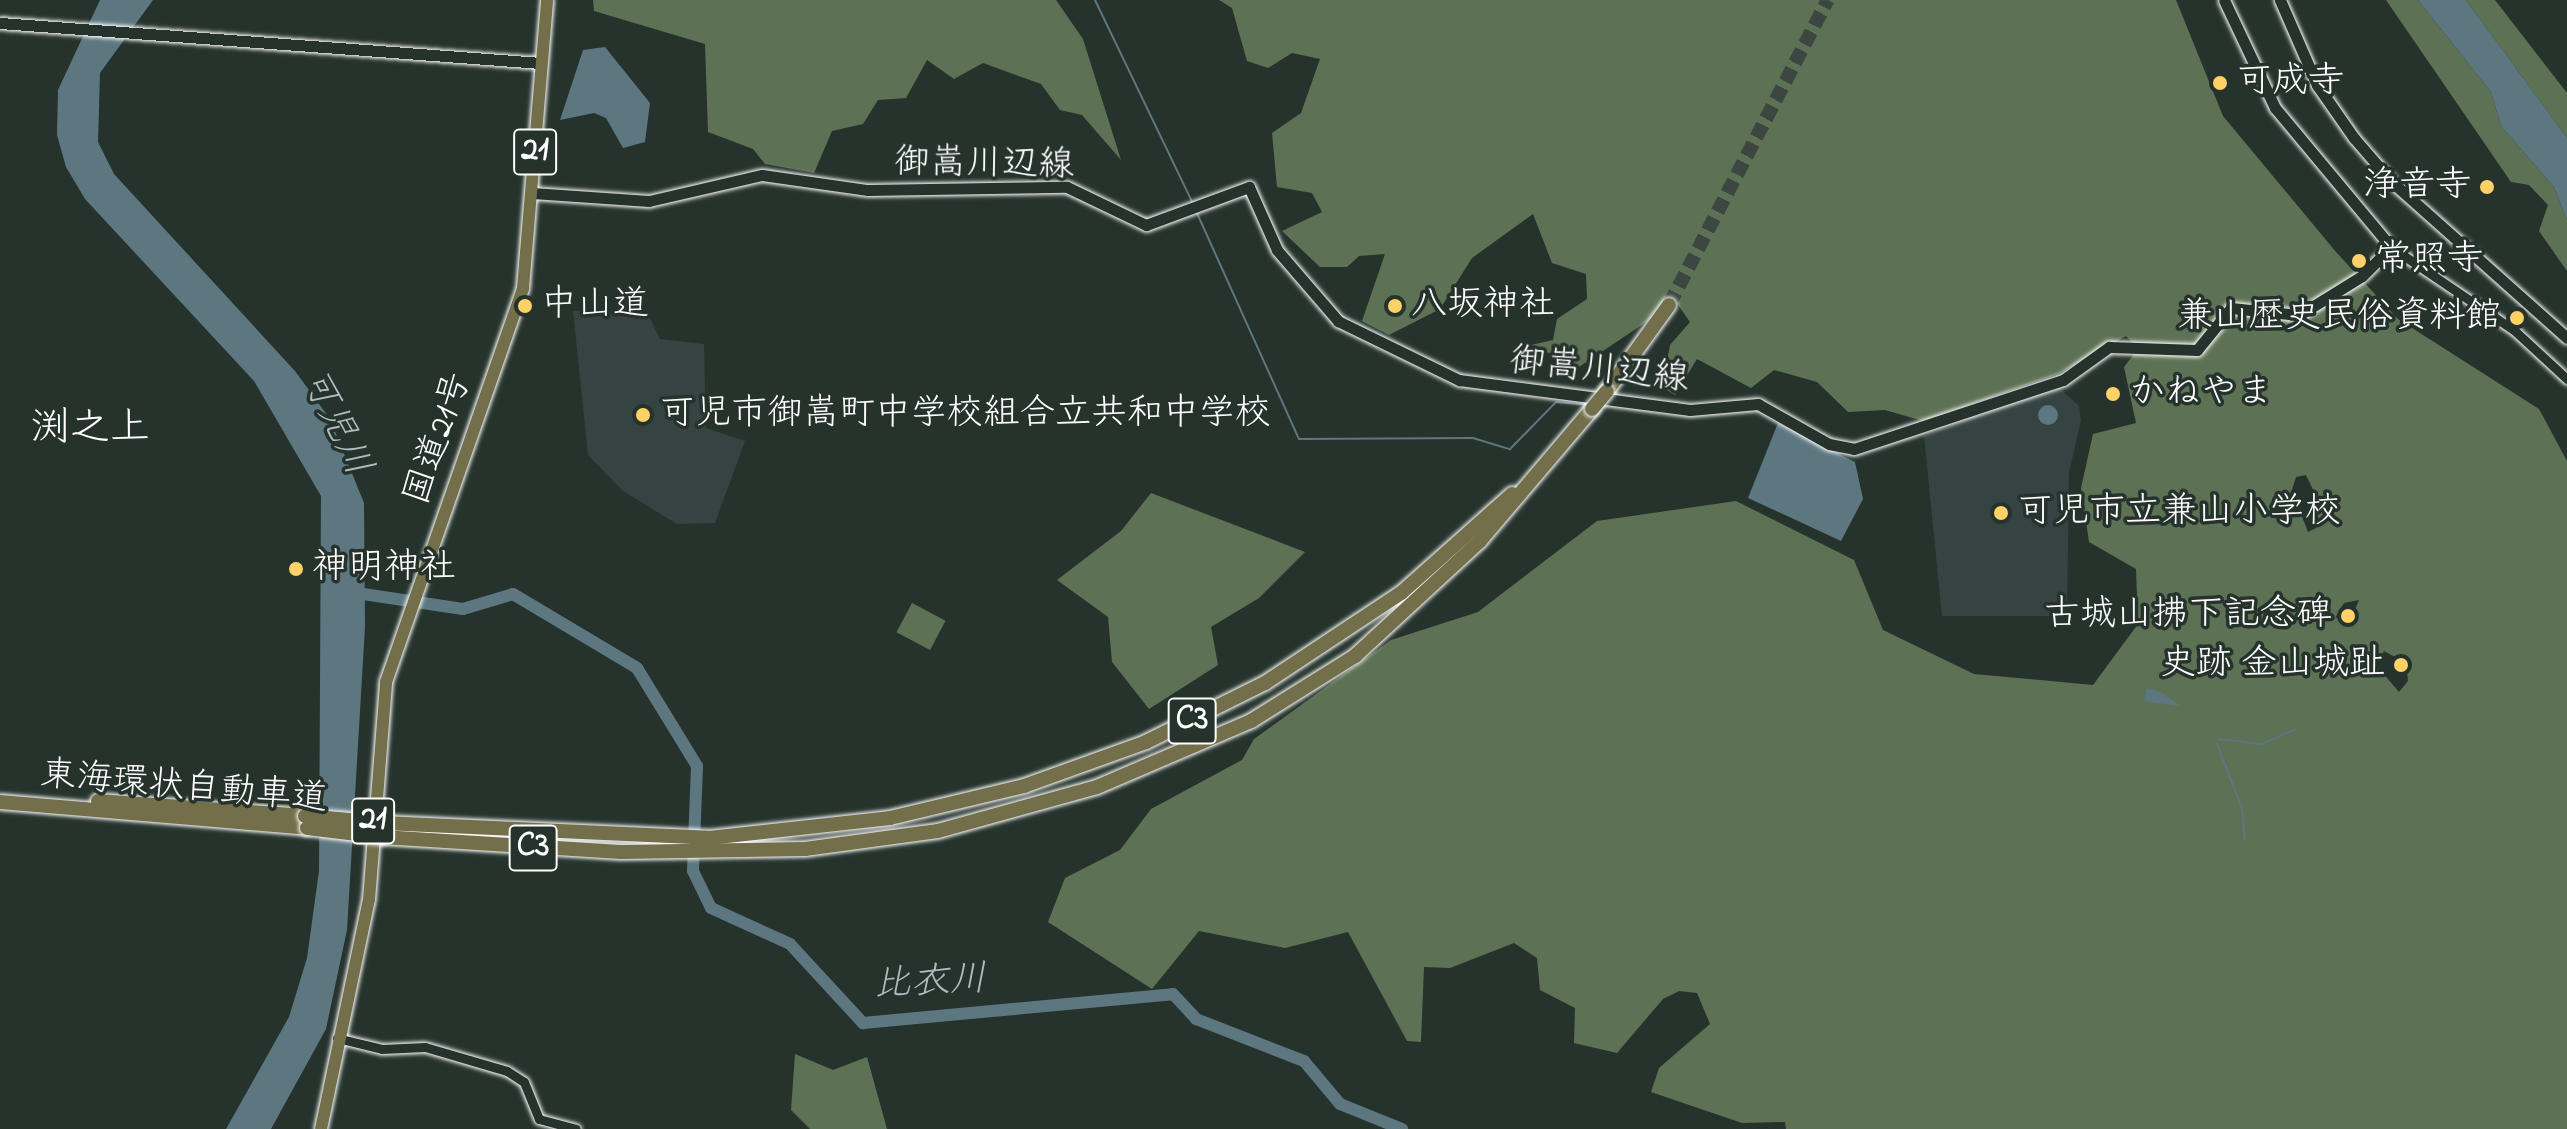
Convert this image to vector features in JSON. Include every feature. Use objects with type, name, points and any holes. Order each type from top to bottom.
[{"type":"highway","name":"国道21号","points":[[321,1129],[337,1038],[369,900],[377,727],[414,600],[523,288],[547,0]]},
{"type":"highway","name":"東海環状自動車道","points":[[0,793],[383,830],[685,846],[707,854],[922,834],[1064,798],[1152,766],[1321,680],[1441,582],[1572,434],[1669,305]]},
{"type":"highway","name":"東海環状自動車道","points":[[685,846],[709,838],[920,812],[1092,764],[1265,683],[1428,571],[1572,434]]},
{"type":"highway","name":"東海環状自動車道","points":[[0,802],[128,814],[306,822]]},
{"type":"highway","points":[[0,812],[128,814]]},
{"type":"main road","points":[[2224,0],[2275,108],[2391,247]]},
{"type":"main road","points":[[2280,0],[2317,85],[2354,138],[2398,188],[2567,338]]},
{"type":"main road","points":[[0,23],[541,63]]},
{"type":"main road","name":"御嵩川辺線","points":[[532,193],[649,201],[762,175],[868,190],[1067,187],[1146,225],[1249,187],[1277,250],[1338,321],[1459,380],[1690,410],[1758,404],[1829,444],[1854,449],[2063,380],[2109,347],[2197,350],[2231,308],[2299,315],[2362,276],[2391,247]]},
{"type":"street","points":[[2391,247],[2515,331],[2567,379]]},
{"type":"street","points":[[337,1038],[382,1049],[425,1047],[507,1071],[524,1082],[539,1119],[576,1129]]},
{"type":"shaded area","name":"可児市御嵩町中学校組合立共和中学校","points":[[620,310],[650,318],[660,339],[704,344],[706,428],[745,441],[715,523],[677,524],[623,491],[588,455],[573,311]]},
{"type":"shaded area","name":"可児市立兼山小学校","points":[[2056,385],[2079,406],[2081,420],[2069,473],[2067,616],[1942,616],[1924,436]]},
{"type":"green space","points":[[593,0],[1056,0],[1083,39],[1121,160],[1082,115],[1060,110],[1041,84],[983,63],[954,79],[927,60],[906,98],[878,100],[863,124],[832,131],[814,173],[765,164],[753,149],[708,132],[705,44],[594,11]]},
{"type":"green space","points":[[1219,0],[2176,0],[2223,116],[2336,252],[2398,319],[2539,409],[2567,461],[2567,1129],[1786,1129],[1785,1122],[1742,1123],[1651,1092],[1659,1068],[1710,1024],[1697,993],[1679,991],[1663,999],[1617,1053],[1574,1043],[1575,1008],[1540,990],[1537,958],[1514,943],[1450,968],[1424,967],[1421,1042],[1407,1041],[1348,932],[1285,948],[1199,931],[1152,989],[1048,922],[1065,878],[1120,850],[1151,809],[1242,760],[1254,739],[1391,640],[1478,612],[1597,521],[1736,501],[1854,560],[1883,630],[1974,674],[2093,685],[2138,624],[2136,569],[2089,542],[2081,488],[2093,434],[2136,423],[2124,367],[2138,349],[2126,336],[2058,374],[1923,421],[1885,410],[1848,412],[1817,382],[1774,370],[1751,388],[1697,359],[1675,395],[1662,387],[1670,345],[1690,322],[1676,302],[1579,367],[1531,345],[1553,340],[1557,319],[1587,299],[1586,274],[1552,263],[1533,214],[1472,258],[1440,309],[1389,335],[1362,321],[1385,254],[1359,256],[1347,267],[1320,267],[1282,231],[1322,212],[1312,193],[1277,187],[1272,133],[1301,113],[1320,59],[1292,53],[1268,68],[1247,61],[1232,8]],"holes":[[[2306,475],[2317,498],[2316,528],[2308,532],[2292,490],[2296,477]],[[2359,600],[2353,614],[2335,618],[2344,603]],[[2384,651],[2406,663],[2408,681],[2399,692],[2376,665]]]},
{"type":"green space","points":[[2386,0],[2418,0],[2491,92],[2501,126],[2554,187],[2567,220],[2567,271],[2539,231],[2548,205],[2529,185],[2511,182]]},
{"type":"green space","points":[[2466,0],[2495,0],[2567,93],[2567,138]]},
{"type":"green space","points":[[1151,493],[1305,552],[1259,598],[1211,627],[1218,665],[1149,709],[1112,662],[1108,617],[1057,580],[1121,531]]},
{"type":"green space","points":[[912,603],[946,621],[930,650],[897,632]]},
{"type":"green space","points":[[795,1054],[833,1070],[867,1057],[887,1129],[810,1129],[791,1110]]},
{"type":"water","points":[[100,0],[153,0],[100,73],[98,142],[114,174],[295,371],[330,419],[364,503],[365,627],[347,930],[326,1029],[271,1129],[226,1129],[289,1017],[307,958],[319,871],[321,496],[254,381],[85,199],[66,167],[57,135],[58,90]]},
{"type":"water","points":[[2418,0],[2466,0],[2567,138],[2567,220],[2554,187],[2501,126],[2491,92]]},
{"type":"water","points":[[605,47],[650,103],[645,142],[623,148],[606,118],[594,113],[560,120],[583,50]]},
{"type":"water","points":[[2048,405],[2055,408],[2058,415],[2055,422],[2048,425],[2041,422],[2038,415],[2041,408]]},
{"type":"water","points":[[1778,423],[1855,462],[1863,499],[1841,541],[1748,498]]},
{"type":"water","points":[[2147,688],[2161,692],[2180,706],[2144,701]]},
{"type":"waterway","points":[[1095,0],[1192,202]]},
{"type":"waterway","points":[[1196,211],[1299,439],[1473,438],[1510,449],[1556,402],[1589,405]]},
{"type":"waterway","name":"比衣川","points":[[350,592],[463,609],[513,594],[637,668],[697,766],[693,871],[711,908],[790,944],[863,1023],[1173,994],[1196,1019],[1304,1061],[1340,1104],[1402,1129]]},
{"type":"waterway","points":[[2218,739],[2262,744],[2295,729]]},
{"type":"waterway","points":[[2217,744],[2242,808],[2245,840]]},
{"type":"tunnel","points":[[1669,305],[1828,0]]},
{"type":"place","name":"可成寺","points":[[2220,83]]},
{"type":"place","name":"浄音寺","points":[[2487,187]]},
{"type":"place","name":"常照寺","points":[[2359,261]]},
{"type":"place","name":"中山道","points":[[525,306]]},
{"type":"place","name":"八坂神社","points":[[1395,306]]},
{"type":"place","name":"兼山歴史民俗資料館","points":[[2517,318]]},
{"type":"place","name":"かねやま","points":[[2113,394]]},
{"type":"place","name":"可児市御嵩町中学校組合立共和中学校","points":[[643,415]]},
{"type":"place","name":"可児市立兼山小学校","points":[[2001,513]]},
{"type":"place","name":"神明神社","points":[[296,569]]},
{"type":"place","name":"古城山拂下記念碑","points":[[2348,616]]},
{"type":"place","name":"史跡 金山城趾","points":[[2401,665]]},
{"type":"district","name":"渕之上","points":[[90,430]]},
{"type":"water label","name":"可児川","points":[[334,423]]}]
